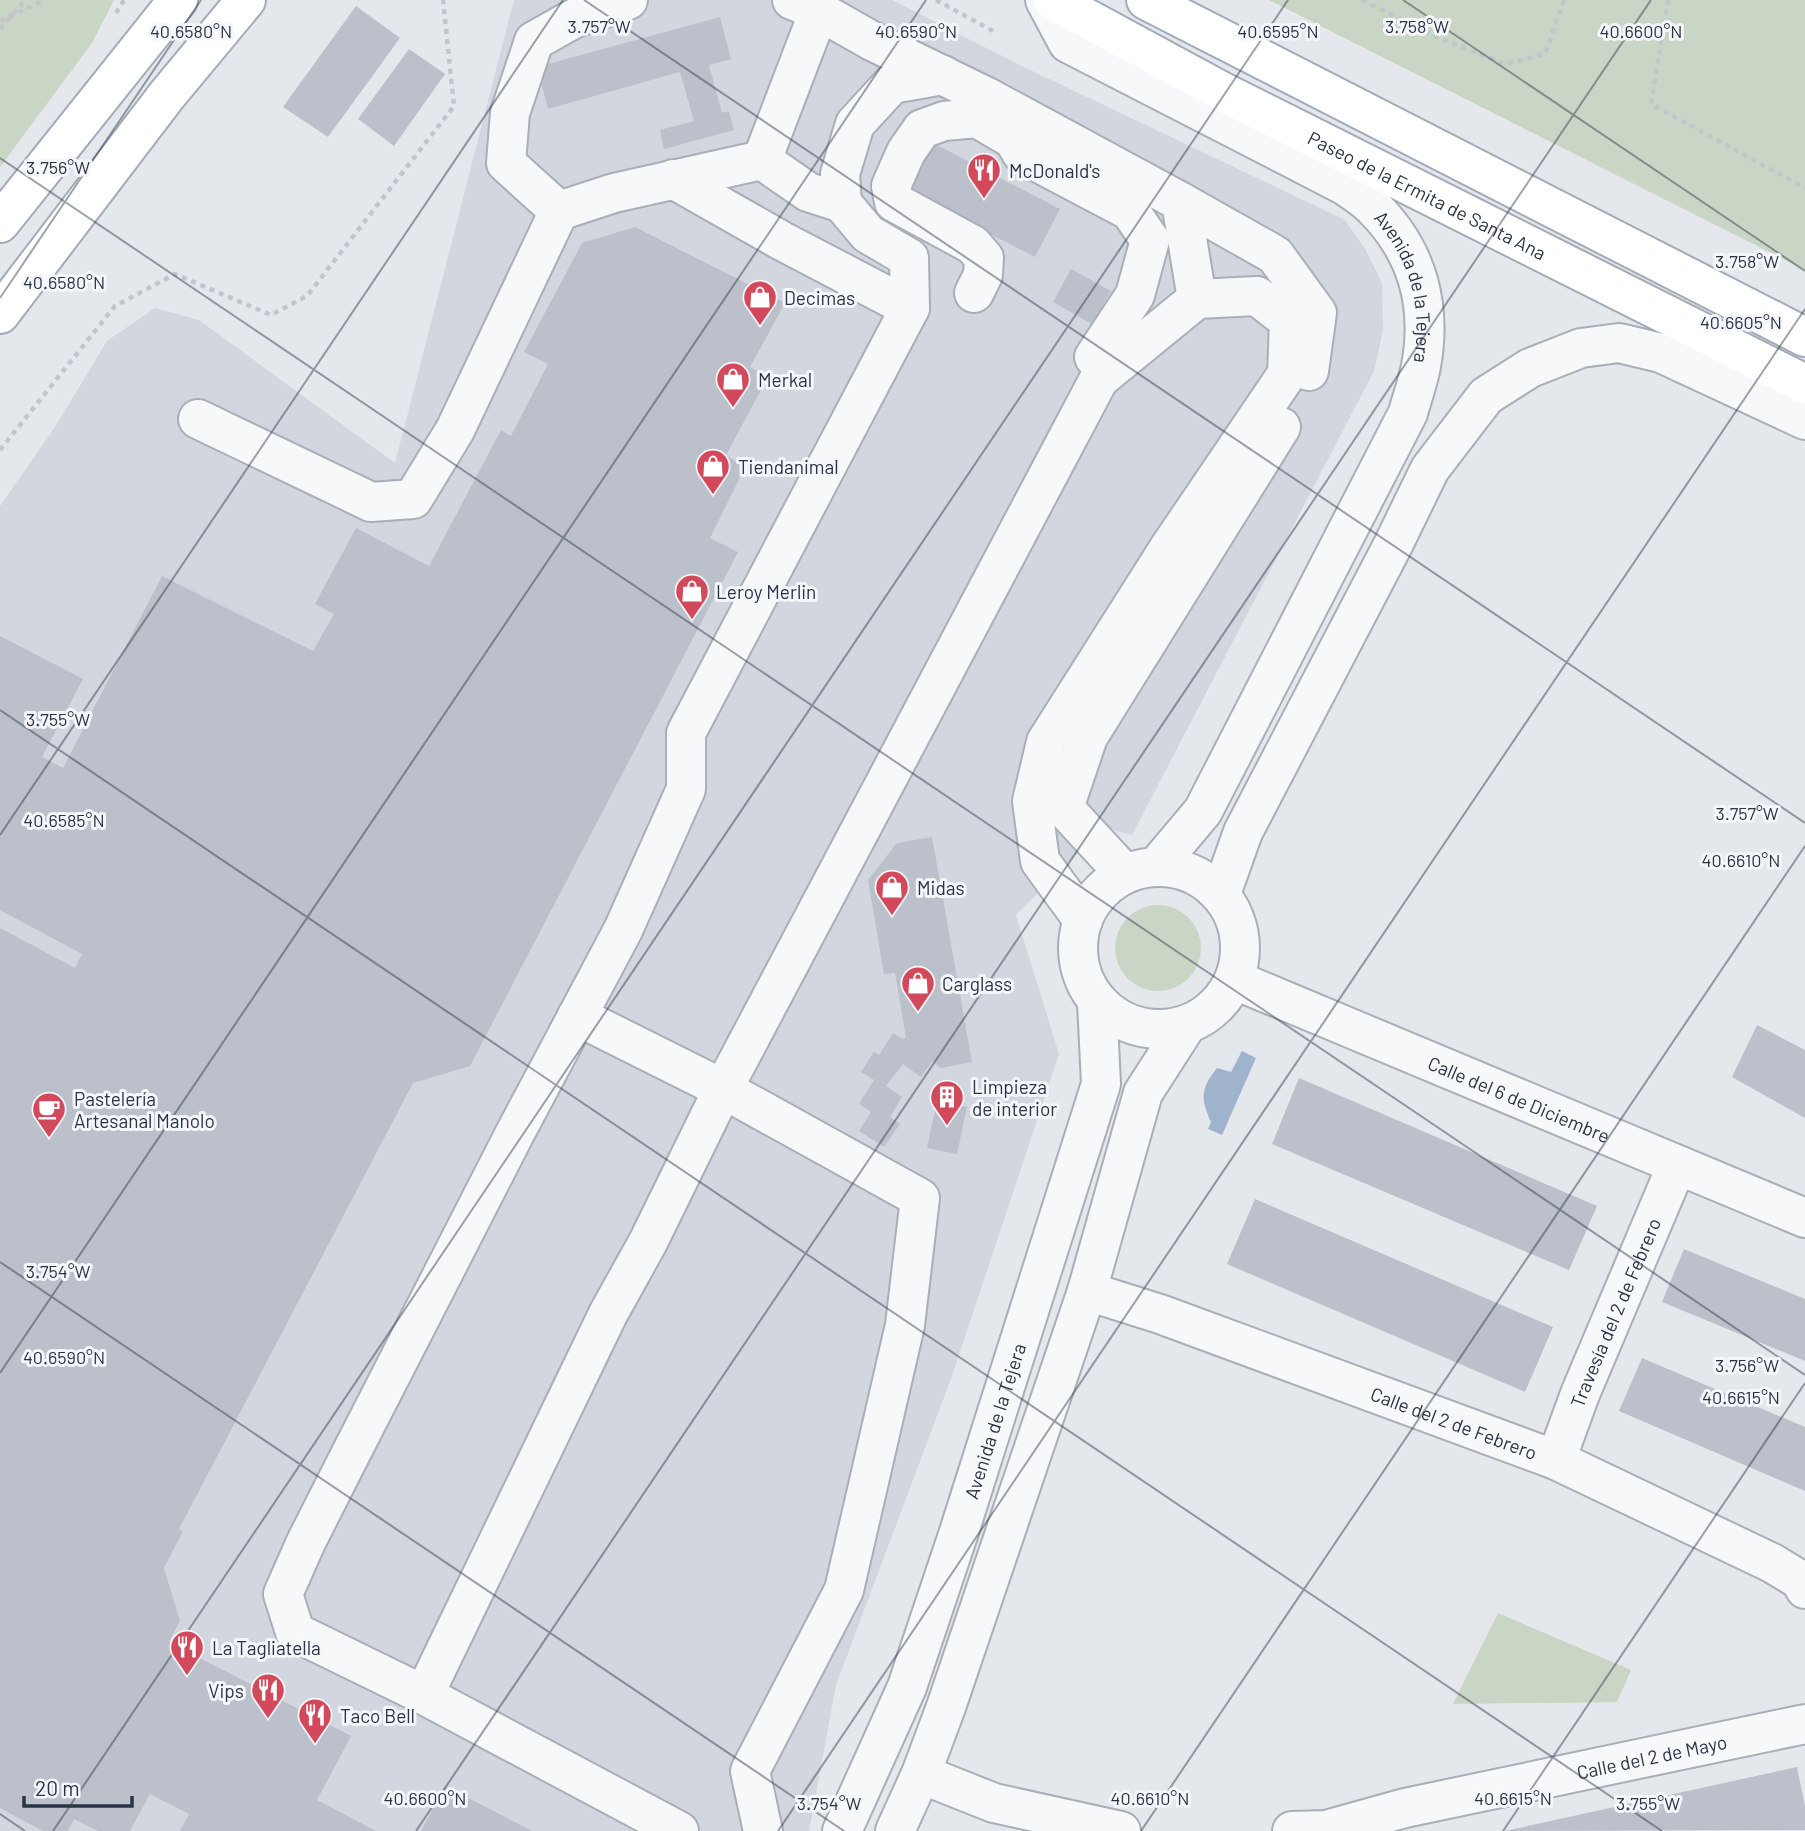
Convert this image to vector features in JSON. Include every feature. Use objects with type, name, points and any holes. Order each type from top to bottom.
[{"type":"main road","points":[[0,223],[178,0]]},
{"type":"main road","points":[[0,314],[167,95],[246,0]]},
{"type":"main road","name":"Paseo de la Ermita de Santa Ana","points":[[1054,0],[1221,91],[1805,384]]},
{"type":"main road","points":[[1146,0],[1805,337]]},
{"type":"street","points":[[559,211],[506,163],[510,113],[534,41],[575,18],[628,0]]},
{"type":"street","name":"Avenida de la Tejera","points":[[1045,0],[1068,43],[1344,185],[1373,206],[1401,241],[1418,276],[1425,312],[1421,366],[1403,424],[1203,811],[1141,870]]},
{"type":"street","points":[[762,160],[806,6],[943,75],[1275,255],[1317,313],[1307,386],[1088,737],[1064,808],[1141,870]]},
{"type":"street","points":[[842,203],[840,174],[855,124],[892,84],[943,75]]},
{"type":"street","points":[[974,293],[983,275],[984,258],[973,245],[894,202],[891,186],[906,152],[922,129],[944,121],[966,138],[1004,157],[1022,154],[1130,211],[1150,240],[1135,295],[1094,357]]},
{"type":"street","points":[[198,419],[371,502],[413,499],[455,430],[559,211],[614,193],[673,179],[762,160],[808,192],[842,203],[868,233],[909,258],[910,308],[686,733],[686,789],[622,930],[340,1475],[306,1542],[284,1594],[295,1632],[424,1695],[679,1831]]},
{"type":"street","points":[[673,179],[782,241],[910,308]]},
{"type":"street","points":[[1181,202],[1197,299]]},
{"type":"street","points":[[424,1695],[608,1314],[648,1242],[723,1089],[1099,379],[1197,299],[1257,296],[1289,321],[1287,373],[1169,548],[1046,742],[1032,802],[1040,861],[1083,920]]},
{"type":"street","points":[[1221,894],[1243,832],[1393,545],[1430,468],[1486,396],[1530,368],[1581,348],[1619,343],[1661,353],[1805,420]]},
{"type":"street","points":[[1180,869],[1202,879],[1221,894],[1233,914],[1240,935],[1240,958],[1235,980],[1223,999],[1206,1016],[1186,1026],[1162,1030],[1137,1028],[1115,1018],[1097,1002],[1085,984],[1078,962],[1078,941],[1083,920],[1092,901],[1107,885],[1141,870],[1180,869]]},
{"type":"street","name":"Calle del 6 de Diciembre","points":[[1235,980],[1805,1218]]},
{"type":"street","name":"Avenida de la Tejera","points":[[842,1831],[906,1687],[959,1532],[1101,1084],[1097,1002]]},
{"type":"street","points":[[577,1016],[723,1089],[920,1198],[905,1325],[844,1590],[750,1771],[763,1831]]},
{"type":"street","points":[[895,1831],[921,1774],[1087,1291],[1143,1093],[1186,1026]]},
{"type":"street","name":"Travesía del 2 de Febrero","points":[[1556,1460],[1580,1394],[1677,1165]]},
{"type":"street","name":"Calle del 2 de Febrero","points":[[1087,1291],[1160,1314],[1556,1460],[1772,1563],[1800,1580],[1805,1589]]},
{"type":"street","name":"Calle del 2 de Mayo","points":[[1292,1831],[1326,1831],[1405,1808],[1805,1724]]},
{"type":"street","points":[[921,1774],[994,1803],[1121,1831]]},
{"type":"path","points":[[0,29],[25,0]]},
{"type":"path","points":[[0,21],[45,0]]},
{"type":"path","points":[[0,450],[115,306],[176,274],[271,315],[307,296],[454,106],[443,0]]},
{"type":"path","points":[[936,0],[995,32]]},
{"type":"path","points":[[1362,0],[1437,37],[1505,64],[1545,54],[1564,0]]},
{"type":"path","points":[[1668,0],[1651,104],[1805,188]]},
{"type":"shaded area","points":[[514,0],[892,0],[1022,66],[1345,220],[1365,249],[1382,283],[1383,330],[1374,371],[1132,835],[1103,827],[1016,915],[1059,1054],[952,1376],[836,1685],[809,1831],[0,1831],[0,506],[55,427],[107,341],[155,308],[199,320],[395,463]]},
{"type":"green space","points":[[0,0],[114,0],[92,43],[0,167]]},
{"type":"green space","points":[[1269,0],[1805,0],[1805,270]]},
{"type":"green space","points":[[1150,905],[1166,905],[1189,917],[1198,931],[1201,948],[1198,965],[1189,979],[1166,991],[1150,991],[1134,984],[1122,972],[1115,956],[1115,940],[1122,924],[1134,912]]},
{"type":"green space","points":[[1498,1613],[1631,1670],[1617,1702],[1453,1704]]},
{"type":"water","points":[[1242,1051],[1256,1058],[1222,1135],[1208,1129],[1211,1122],[1205,1106],[1205,1088],[1217,1068],[1231,1072]]},
{"type":"building","points":[[356,6],[400,38],[328,137],[283,107]]},
{"type":"building","points":[[720,17],[731,59],[709,65],[722,113],[729,111],[734,130],[664,149],[660,130],[694,121],[680,72],[548,109],[537,67]]},
{"type":"building","points":[[409,49],[445,74],[394,146],[358,119]]},
{"type":"building","name":"McDonald's","points":[[933,143],[1060,209],[1035,257],[908,191]]},
{"type":"building","points":[[635,227],[785,303],[750,367],[768,377],[726,455],[745,467],[710,538],[738,552],[470,1066],[413,1083],[179,1529],[183,1531],[164,1568],[180,1621],[169,1642],[351,1736],[317,1800],[376,1831],[180,1831],[189,1814],[150,1794],[130,1831],[98,1831],[74,1819],[68,1831],[43,1831],[0,1808],[0,928],[75,968],[82,954],[0,910],[0,636],[83,679],[42,757],[63,768],[162,576],[313,651],[334,614],[315,604],[356,528],[429,566],[501,430],[511,436],[548,364],[524,352],[582,243]]},
{"type":"building","points":[[1071,269],[1111,291],[1092,324],[1053,302]]},
{"type":"building","points":[[932,837],[972,1062],[940,1068],[933,1061],[921,1077],[903,1064],[886,1086],[902,1097],[890,1117],[900,1124],[884,1147],[859,1131],[871,1112],[859,1104],[874,1080],[861,1072],[874,1052],[879,1055],[893,1033],[906,1038],[895,973],[884,974],[868,880],[897,843]]},
{"type":"building","points":[[1757,1025],[1805,1050],[1805,1118],[1732,1077]]},
{"type":"building","points":[[1299,1078],[1597,1206],[1569,1270],[1272,1144]]},
{"type":"building","name":"Limpieza de interior","points":[[937,1101],[967,1107],[957,1154],[927,1148]]},
{"type":"building","points":[[1255,1199],[1553,1327],[1525,1392],[1227,1264]]},
{"type":"building","points":[[1684,1249],[1805,1299],[1805,1361],[1662,1302]]},
{"type":"building","points":[[1642,1358],[1805,1427],[1805,1491],[1619,1411]]},
{"type":"building","points":[[1797,1767],[1805,1806],[1805,1830],[1505,1831]]},
{"type":"building","points":[[445,1786],[532,1831],[421,1831]]},
{"type":"place","name":"McDonald's","points":[[984,200]]},
{"type":"place","name":"Decimas","points":[[760,327]]},
{"type":"place","name":"Merkal","points":[[733,409]]},
{"type":"place","name":"Tiendanimal","points":[[713,496]]},
{"type":"place","name":"Leroy Merlin","points":[[692,621]]},
{"type":"place","name":"Midas","points":[[892,917]]},
{"type":"place","name":"Carglass","points":[[918,1013]]},
{"type":"place","name":"Limpieza de interior","points":[[947,1127]]},
{"type":"place","name":"Pastelería Artesanal Manolo","points":[[49,1139]]},
{"type":"place","name":"La Tagliatella","points":[[187,1677]]},
{"type":"place","name":"Vips","points":[[268,1720]]},
{"type":"place","name":"Taco Bell","points":[[315,1745]]}]
